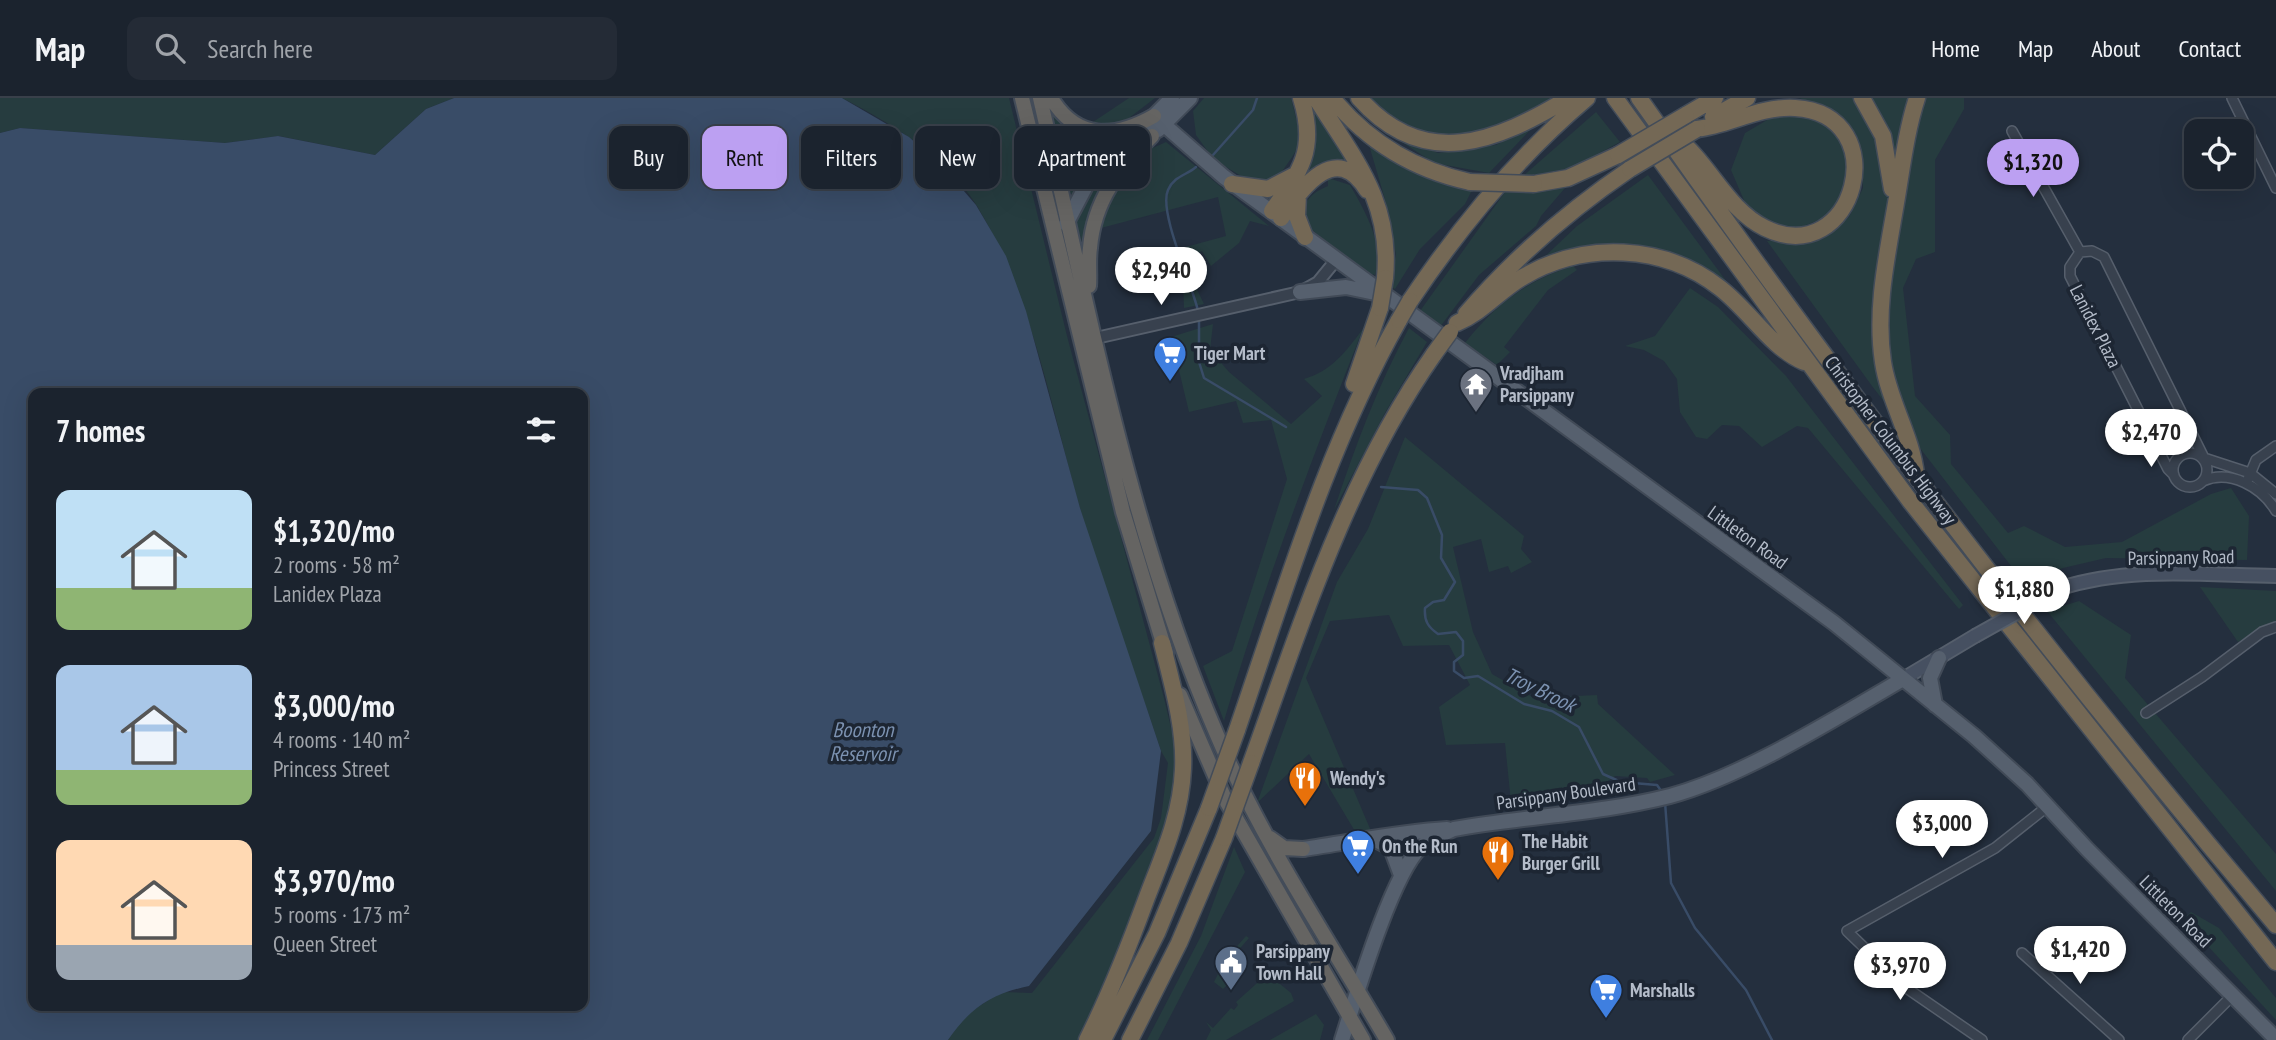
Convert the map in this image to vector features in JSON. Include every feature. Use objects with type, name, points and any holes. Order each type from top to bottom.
[{"type":"highway","points":[[1022,98],[1123,512],[1162,643],[1189,720],[1225,799],[1363,1040]]},
{"type":"highway","points":[[1031,98],[1036,116],[1043,126]]},
{"type":"highway","points":[[1040,98],[1046,126]]},
{"type":"highway","points":[[1051,98],[1067,117],[1098,132],[1125,130],[1159,120]]},
{"type":"highway","points":[[1276,215],[1306,156],[1309,138],[1301,98]]},
{"type":"highway","points":[[1316,98],[1367,177],[1385,235],[1383,303],[1366,355],[1344,406],[1345,426]]},
{"type":"highway","points":[[1332,98],[1359,127],[1392,152],[1429,170],[1470,182],[1534,184],[1568,178],[1618,155],[1715,98]]},
{"type":"highway","points":[[1359,98],[1400,133],[1422,142],[1445,144],[1484,139],[1508,131],[1569,98]]},
{"type":"highway","points":[[1103,1040],[1157,933],[1209,808],[1345,426],[1399,320],[1489,193],[1544,135],[1587,98]]},
{"type":"highway","points":[[1489,193],[1515,175],[1604,98]]},
{"type":"highway","name":"Christopher Columbus Highway","points":[[1639,98],[1916,476],[2081,688],[2276,925]]},
{"type":"highway","points":[[1140,1040],[1177,963],[1321,568],[1393,415],[1454,327],[1524,252],[1578,206],[1630,169],[1747,98]]},
{"type":"highway","points":[[1862,98],[1878,124],[1887,149],[1892,190],[1891,234]]},
{"type":"highway","points":[[1916,476],[1914,452],[1890,394],[1881,347],[1880,313],[1906,139],[1917,98]]},
{"type":"highway","name":"Christopher Columbus Highway","points":[[1618,101],[1806,363],[1987,601],[2276,962]]},
{"type":"highway","points":[[1658,124],[1684,144],[1750,218],[1776,232],[1805,233],[1826,225],[1843,209],[1853,190],[1856,168],[1851,146],[1837,126],[1818,113],[1797,108],[1763,110],[1714,127],[1696,129]]},
{"type":"highway","points":[[1088,304],[1090,246],[1098,206],[1116,174],[1152,136]]},
{"type":"highway","points":[[1276,215],[1312,177],[1322,172],[1348,172],[1363,183],[1368,191],[1385,235]]},
{"type":"highway","points":[[1232,184],[1268,189],[1295,175]]},
{"type":"highway","points":[[1061,189],[1137,505],[1167,607],[1218,737],[1263,832],[1292,886],[1387,1040]]},
{"type":"highway","points":[[1298,194],[1297,216],[1305,237]]},
{"type":"highway","points":[[1454,327],[1478,314],[1513,284],[1545,266],[1584,254],[1627,252],[1673,262],[1706,278],[1748,313],[1784,354],[1806,363]]},
{"type":"highway","points":[[1087,1040],[1166,852],[1177,813],[1183,748],[1176,701],[1162,643]]},
{"type":"highway","points":[[1263,832],[1278,846],[1303,849]]},
{"type":"highway","points":[[1130,1040],[1184,933],[1224,838]]},
{"type":"highway","points":[[1292,886],[1291,860],[1303,849]]},
{"type":"main road","points":[[1152,136],[1172,98]]},
{"type":"main road","points":[[1150,127],[1190,98]]},
{"type":"main road","points":[[1188,145],[1183,121],[1190,98]]},
{"type":"main road","name":"Littleton Road","points":[[1159,120],[1232,184],[1336,260],[1383,303],[1831,621],[1935,705],[2011,768],[2276,1040]]},
{"type":"main road","points":[[1060,246],[1068,219],[1084,189]]},
{"type":"main road","points":[[1300,292],[1346,287],[1383,303]]},
{"type":"main road","name":"Parsippany Road","points":[[1903,679],[2061,588],[2125,576],[2187,573],[2276,576]]},
{"type":"main road","points":[[1935,705],[1930,678],[1938,657]]},
{"type":"main road","name":"Parsippany Boulevard","points":[[1342,1040],[1401,876],[1421,847],[1454,829],[1671,795],[1715,779],[1785,745],[1903,679]]},
{"type":"main road","points":[[1303,849],[1374,839],[1388,834],[1454,829]]},
{"type":"main road","points":[[1374,839],[1391,848],[1401,876]]},
{"type":"street","points":[[2232,98],[2276,188]]},
{"type":"street","points":[[2012,131],[2080,252]]},
{"type":"street","name":"Lanidex Plaza","points":[[2174,475],[2168,470],[2070,276],[2070,267],[2080,252],[2092,251],[2104,257],[2204,458],[2207,473],[2203,481]]},
{"type":"street","points":[[1096,338],[1300,292],[1322,279],[1336,260]]},
{"type":"street","points":[[2247,484],[2256,460],[2276,446]]},
{"type":"street","points":[[2276,494],[2250,473],[2191,453],[2182,455],[2174,466],[2174,475],[2186,487],[2223,476],[2247,484],[2264,496],[2276,511]]},
{"type":"street","points":[[2146,713],[2202,677],[2262,632],[2276,627]]},
{"type":"street","points":[[1982,1040],[1905,987],[1847,931],[1995,848],[2048,806]]},
{"type":"street","points":[[2022,953],[2119,1040]]},
{"type":"street","points":[[2188,1040],[2233,995]]},
{"type":"green space","points":[[0,98],[454,98],[426,109],[375,155],[279,136],[225,143],[20,128],[0,133]]},
{"type":"green space","points":[[842,98],[1009,98],[1016,126],[1014,189],[1031,189],[1067,336],[1177,753],[1171,822],[1081,1040],[948,1040],[964,1016],[1001,992],[1032,993],[1154,838],[1161,818],[1168,763],[1161,751],[1088,536],[1026,314],[996,240],[966,189],[1000,189],[1000,126],[915,126],[915,142],[901,132],[901,126],[891,126]]},
{"type":"green space","points":[[1129,98],[1155,98],[1120,125],[1093,122]]},
{"type":"green space","points":[[1204,98],[1291,98],[1299,142],[1276,180],[1248,180],[1214,160],[1196,135],[1193,111]]},
{"type":"green space","points":[[1367,98],[1555,98],[1482,130],[1437,134],[1415,128],[1391,116]]},
{"type":"green space","points":[[1799,98],[1964,98],[1964,109],[1935,160],[1935,252],[1916,259],[1903,288],[1915,396],[1950,435],[1951,464],[2008,533],[2024,526],[2065,547],[2122,542],[2211,494],[2231,488],[2249,516],[2247,560],[2106,558],[2063,568],[2025,584],[1872,386],[1767,241],[1811,239],[1849,217],[1863,188],[1861,151],[1841,120]]},
{"type":"green space","points":[[1310,102],[1356,170],[1300,183]]},
{"type":"green space","points":[[1051,109],[1081,126],[1053,126]]},
{"type":"green space","points":[[1596,112],[1620,142],[1572,168],[1522,177]]},
{"type":"green space","points":[[1779,113],[1828,123],[1846,152],[1851,186],[1825,218],[1793,230],[1775,226],[1746,205],[1731,170],[1745,133]]},
{"type":"green space","points":[[1535,125],[1489,173],[1434,163],[1385,131],[1438,153],[1496,145]]},
{"type":"green space","points":[[1166,142],[1269,226],[1250,221],[1239,243],[1211,266],[1202,251],[1189,258],[1190,275],[1204,304],[1184,308],[1183,282],[1160,254],[1226,236],[1218,197],[1101,228],[1112,196],[1117,189],[1150,189],[1150,149]]},
{"type":"green space","points":[[1369,145],[1430,179],[1472,190],[1465,204],[1420,249],[1395,289],[1389,286],[1396,255],[1384,196]]},
{"type":"green space","points":[[1648,175],[1735,293],[1670,255],[1536,265],[1577,226]]},
{"type":"green space","points":[[1328,178],[1350,185],[1367,217],[1377,252],[1375,275],[1362,271],[1306,225],[1306,205],[1311,196],[1328,186]]},
{"type":"green space","points":[[1565,188],[1536,226],[1479,275],[1440,327],[1420,311],[1505,192]]},
{"type":"green space","points":[[1093,189],[1101,189],[1083,246],[1075,218]]},
{"type":"green space","points":[[1573,266],[1577,270],[1548,290],[1504,347],[1510,352],[1497,365],[1465,343],[1488,317],[1527,286]]},
{"type":"green space","points":[[1690,288],[1718,307],[1786,376],[1963,605],[1959,609],[1808,428],[1797,426],[1762,447],[1739,426],[1722,425],[1707,439],[1696,437],[1680,412],[1677,379],[1664,361],[1644,350],[1625,346],[1655,336]]},
{"type":"green space","points":[[1213,324],[1210,350],[1229,372],[1291,424],[1322,396],[1304,379],[1323,371],[1344,352],[1363,329],[1289,524],[1224,721],[1203,666],[1232,651],[1287,479],[1271,420],[1243,423],[1236,401],[1189,412],[1171,337]]},
{"type":"green space","points":[[1409,328],[1427,342],[1386,411],[1334,510],[1367,418]]},
{"type":"green space","points":[[1405,437],[1524,536],[1521,549],[1532,562],[1511,573],[1508,566],[1489,572],[1481,539],[1453,547],[1473,632],[1492,674],[1534,698],[1597,695],[1598,704],[1675,775],[1650,782],[1647,778],[1615,776],[1593,792],[1511,802],[1505,743],[1446,745],[1439,707],[1470,685],[1449,645],[1403,646],[1389,615],[1330,621],[1306,678],[1371,831],[1356,833],[1309,754],[1257,803],[1337,582],[1368,529]]},
{"type":"green space","points":[[2200,587],[2276,591],[2276,621],[2238,642]]},
{"type":"green space","points":[[2079,601],[2131,635],[2125,678],[2276,854],[2276,891],[2047,611]]},
{"type":"green space","points":[[1234,847],[1245,872],[1158,1040],[1147,1040],[1201,936]]},
{"type":"green space","points":[[2191,912],[2219,928],[2276,998],[2276,1020],[2183,919]]},
{"type":"green space","points":[[1246,936],[1249,938],[1229,961],[1241,972],[1223,989],[1214,982],[1218,974],[1216,970]]},
{"type":"green space","points":[[1263,970],[1291,993],[1294,1001],[1226,1040],[1206,1040],[1211,1030],[1206,1022],[1213,1028],[1231,1008],[1234,1010],[1238,1005],[1236,1002],[1265,976]]},
{"type":"green space","points":[[1316,1014],[1324,1025],[1320,1040],[1270,1040]]},
{"type":"water","name":"Boonton Reservoir","points":[[454,98],[842,98],[890,126],[801,126],[801,189],[901,189],[901,132],[915,142],[915,189],[962,189],[976,205],[1006,256],[1026,311],[1080,508],[1161,751],[1151,831],[1029,986],[1003,993],[982,1004],[948,1040],[0,1040],[0,133],[20,128],[225,143],[278,136],[375,155],[426,109]]},
{"type":"waterway","name":"Troy Brook","points":[[1213,155],[1253,110],[1257,98]]},
{"type":"waterway","name":"Troy Brook","points":[[1196,167],[1174,182],[1168,190],[1166,200],[1172,231],[1198,311]]},
{"type":"waterway","name":"Troy Brook","points":[[1199,317],[1199,362],[1204,378],[1286,427]]},
{"type":"waterway","name":"Troy Brook","points":[[1381,487],[1418,490],[1427,498],[1442,535],[1441,558],[1455,582],[1444,600],[1433,602],[1425,608],[1425,617],[1429,626],[1438,634],[1456,632],[1463,641],[1463,655],[1454,662],[1454,671],[1464,678],[1478,676],[1524,704],[1552,711],[1579,727],[1603,774],[1621,782],[1657,785],[1662,792]]},
{"type":"waterway","name":"Troy Brook","points":[[1665,802],[1671,883],[1695,928],[1746,990],[1772,1040]]},
{"type":"place","name":"Tiger Mart","points":[[1170,383]]},
{"type":"place","name":"Vradjham Parsippany","points":[[1476,414]]},
{"type":"place","name":"Wendy's","points":[[1305,808]]},
{"type":"place","name":"On the Run","points":[[1358,876]]},
{"type":"place","name":"The Habit Burger Grill","points":[[1498,882]]},
{"type":"place","name":"Parsippany Town Hall","points":[[1231,992]]},
{"type":"place","name":"Marshalls","points":[[1606,1020]]}]
